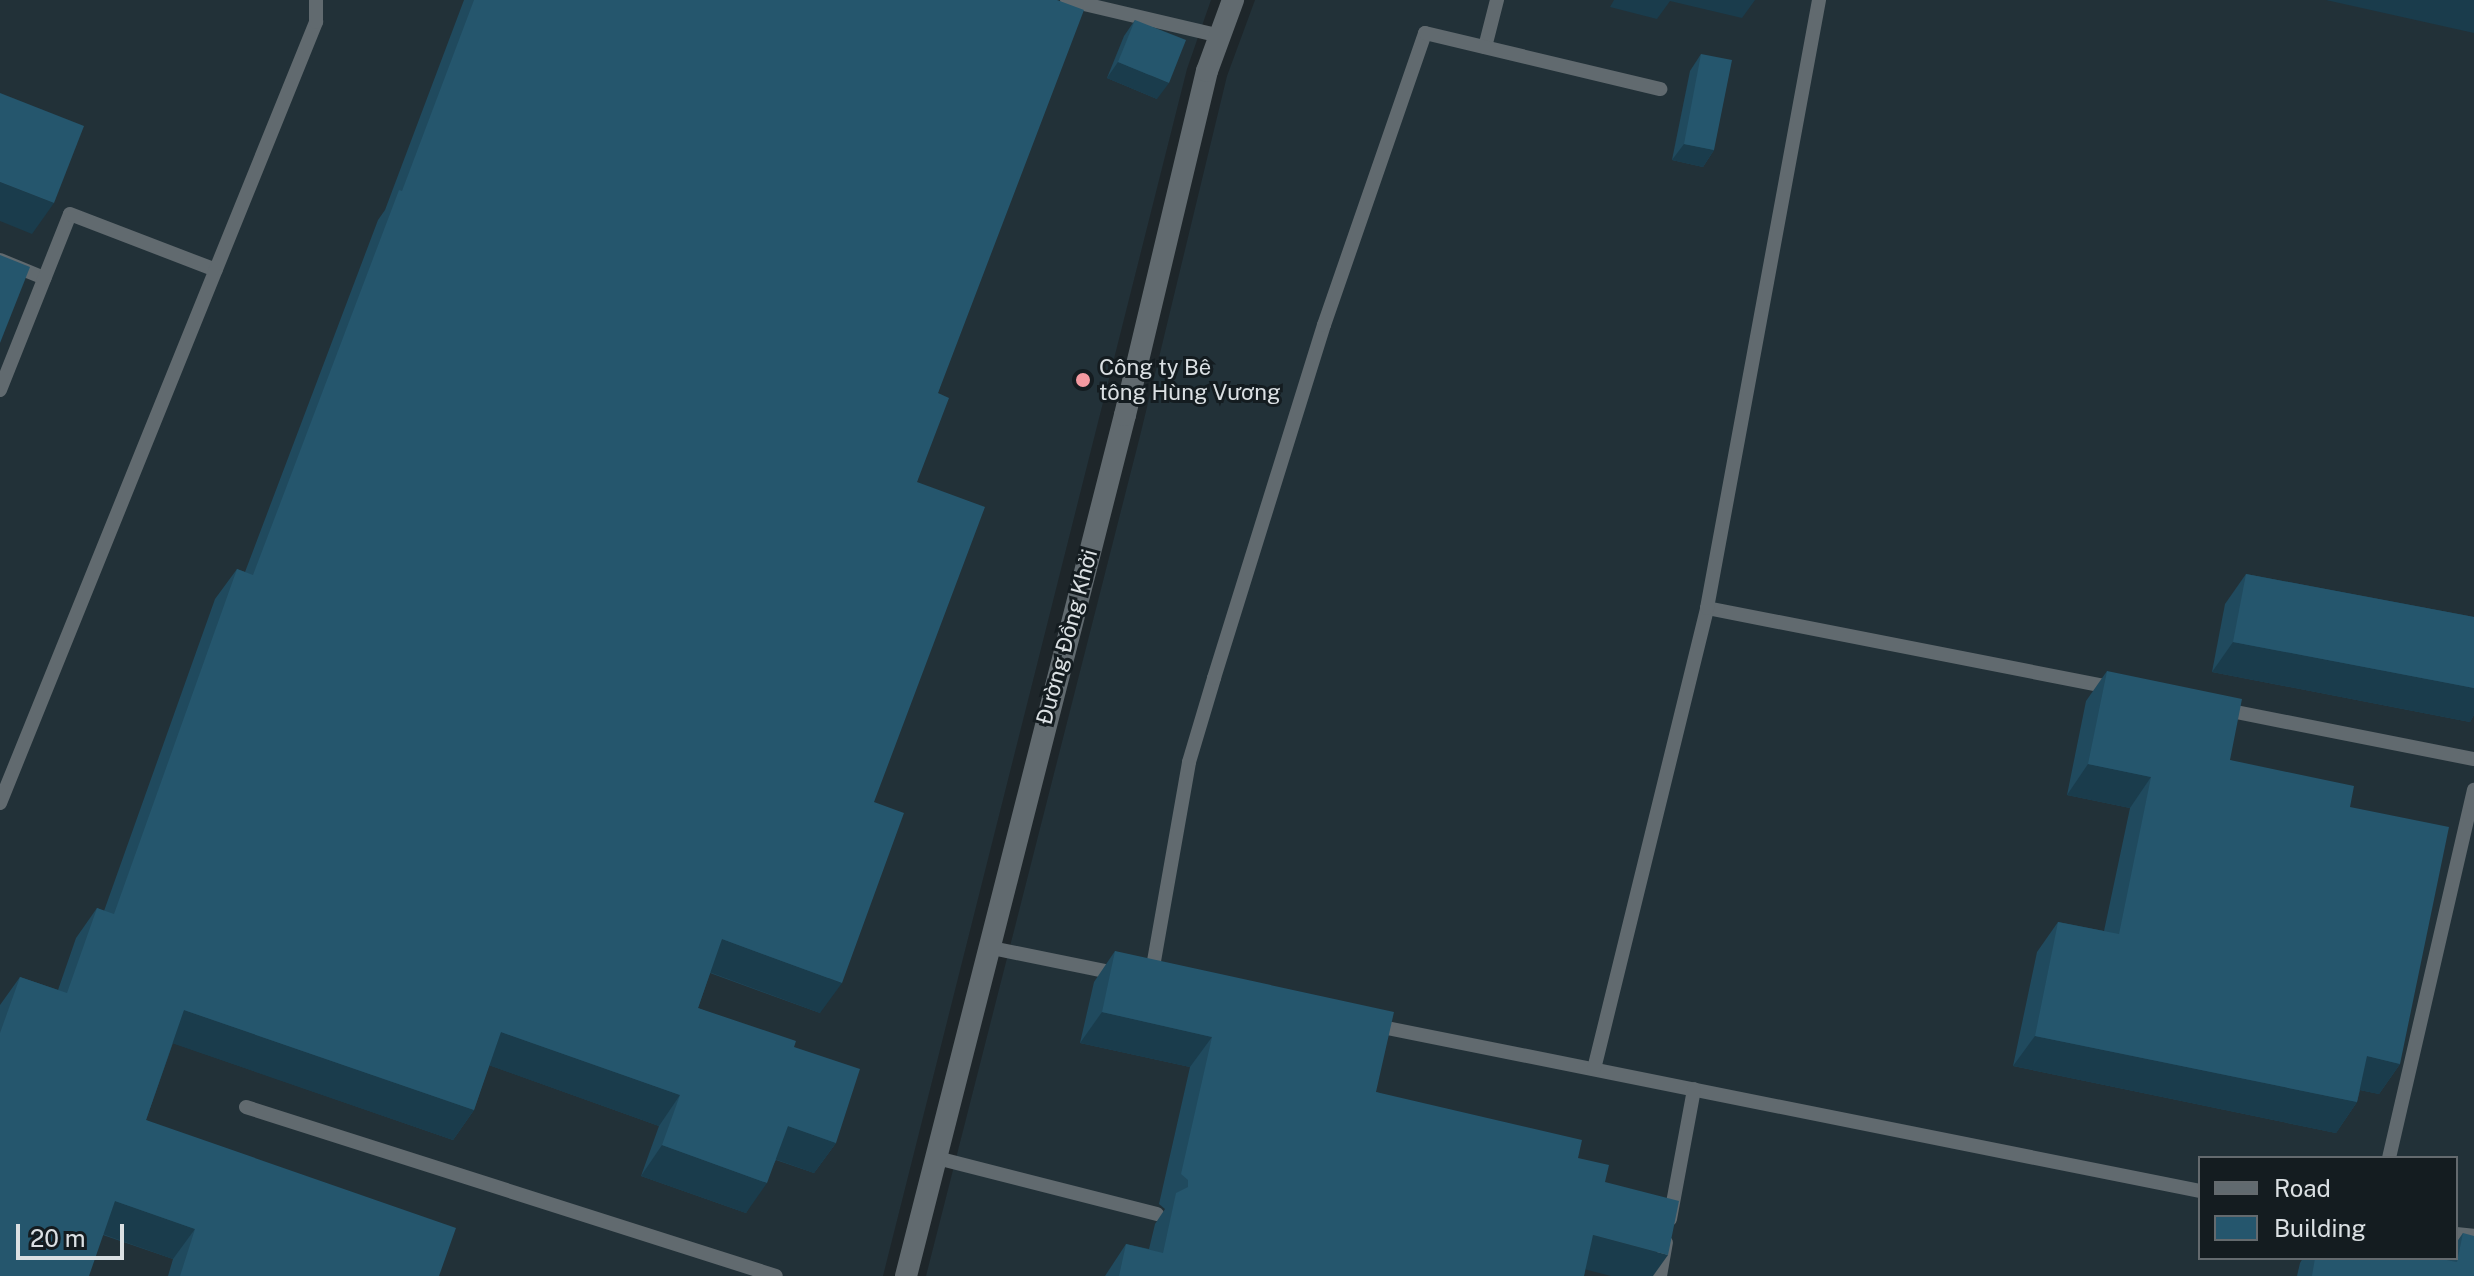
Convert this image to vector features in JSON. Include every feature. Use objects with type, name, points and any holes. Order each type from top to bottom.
[{"type":"main road","name":"Đường Đồng Khởi","points":[[906,1276],[987,947],[1121,430],[1207,71],[1233,0]]},
{"type":"lane","points":[[0,803],[316,22],[316,0]]},
{"type":"lane","points":[[1067,0],[1220,36]]},
{"type":"lane","points":[[1485,47],[1497,0]]},
{"type":"lane","points":[[1594,1069],[1707,608],[1819,0]]},
{"type":"lane","points":[[987,947],[1158,982],[1189,762],[1324,325],[1425,33],[1660,89]]},
{"type":"lane","points":[[0,390],[70,214],[216,270]]},
{"type":"lane","points":[[0,260],[44,278]]},
{"type":"lane","points":[[1707,608],[2130,691]]},
{"type":"lane","points":[[2208,706],[2474,759]]},
{"type":"lane","points":[[2389,1156],[2474,790]]},
{"type":"lane","points":[[1349,1020],[2198,1191]]},
{"type":"lane","points":[[1660,1276],[1694,1089]]},
{"type":"lane","points":[[246,1107],[776,1276]]},
{"type":"lane","points":[[937,1158],[1157,1214]]},
{"type":"shaded area","points":[[0,0],[1211,0],[1187,69],[883,1276],[0,1276]]},
{"type":"shaded area","points":[[1255,0],[2474,0],[2474,1276],[926,1276],[1140,436],[1227,76]]},
{"type":"building","points":[[474,0],[1057,0],[1084,10],[938,393],[949,398],[917,482],[985,507],[874,802],[904,813],[842,983],[722,939],[698,1008],[796,1041],[794,1047],[860,1069],[836,1143],[788,1126],[767,1183],[662,1145],[680,1095],[501,1032],[474,1110],[184,1010],[146,1120],[456,1228],[439,1276],[180,1276],[195,1229],[115,1201],[89,1276],[0,1276],[0,1033],[20,977],[67,993],[97,908],[114,914],[237,569],[253,575]]},
{"type":"building","points":[[1135,20],[1186,40],[1169,83],[1118,62]]},
{"type":"building","points":[[1701,54],[1732,60],[1714,150],[1684,144]]},
{"type":"building","points":[[0,93],[84,126],[54,203],[0,182]]},
{"type":"building","points":[[0,255],[30,267],[0,343]]},
{"type":"building","points":[[2246,574],[2474,617],[2474,688],[2233,642]]},
{"type":"building","points":[[2107,671],[2242,699],[2230,760],[2354,786],[2350,807],[2449,827],[2400,1064],[2367,1056],[2357,1102],[2035,1036],[2058,922],[2119,934],[2151,777],[2088,764]]},
{"type":"building","points":[[1115,951],[1394,1012],[1376,1092],[1582,1140],[1578,1158],[1609,1165],[1605,1182],[1679,1201],[1668,1255],[1593,1235],[1584,1276],[1119,1276],[1126,1244],[1163,1253],[1176,1193],[1188,1187],[1188,1180],[1181,1174],[1212,1037],[1102,1012]]},
{"type":"building","points":[[2463,1233],[2474,1236],[2474,1276],[2312,1276],[2315,1260],[2457,1262]]},
{"type":"place","name":"Công ty Bê tông Hùng Vương","points":[[1083,380]]}]
